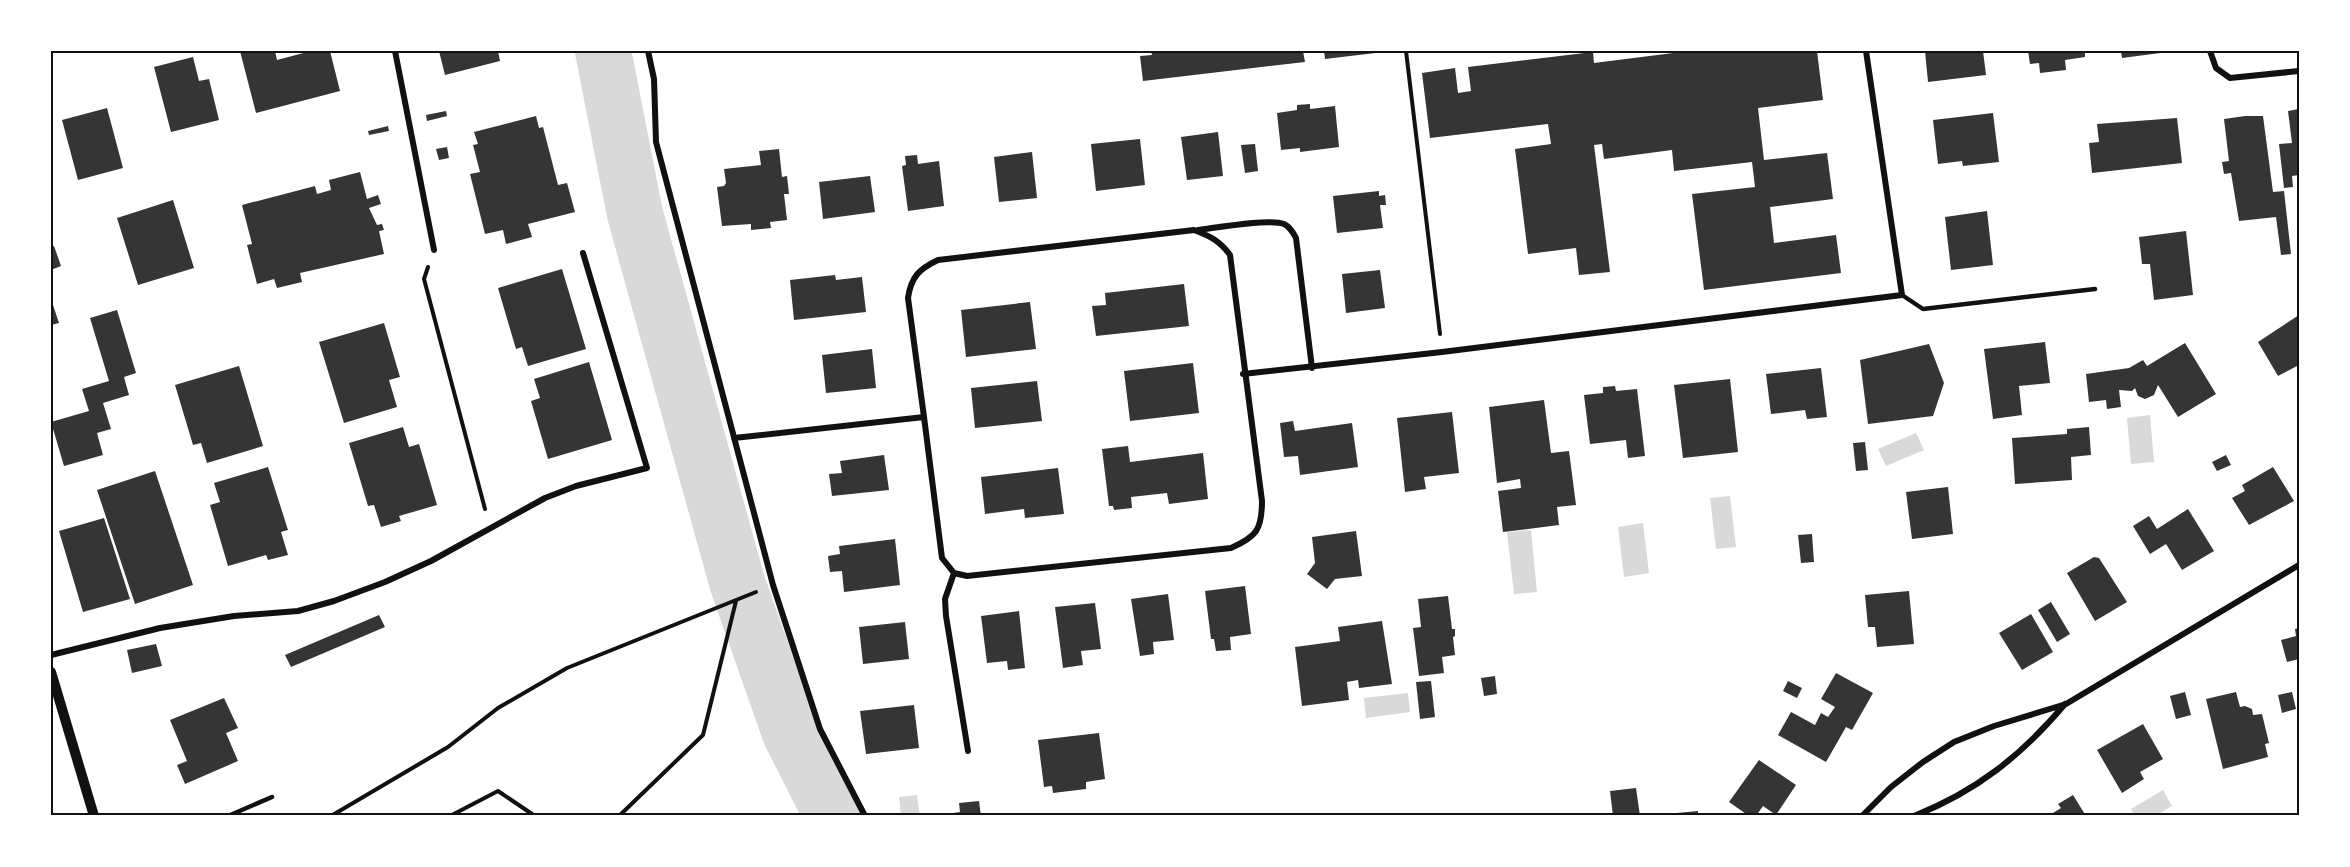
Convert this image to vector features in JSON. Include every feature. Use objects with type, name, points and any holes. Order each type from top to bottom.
[{"type":"street","points":[[395,51],[434,250]]},
{"type":"street","points":[[648,51],[654,79],[656,142],[773,585],[820,729],[864,816]]},
{"type":"street","points":[[1243,374],[1312,368],[1902,295],[1866,51]]},
{"type":"street","points":[[2210,51],[2216,68],[2230,78],[2299,71]]},
{"type":"street","points":[[1194,230],[1223,245],[1230,255],[1243,374],[1262,501],[1262,517],[1252,537],[1231,548],[980,576],[954,573],[942,558],[938,544],[908,298],[915,274],[925,266],[938,261],[1194,230],[1270,222],[1282,223],[1292,229],[1296,238],[1312,368]]},
{"type":"street","points":[[51,655],[160,628],[234,616],[298,611],[334,601],[385,582],[431,561],[545,498],[576,486],[647,468],[583,253]]},
{"type":"street","points":[[734,438],[924,417]]},
{"type":"street","points":[[1862,816],[1907,774],[1954,742],[1994,726],[2066,704],[2299,565]]},
{"type":"street","points":[[954,573],[945,598],[946,616],[969,751]]},
{"type":"street","points":[[51,672],[94,816]]},
{"type":"street","points":[[1914,816],[1965,792],[1994,774],[2035,740],[2066,704]]},
{"type":"lane","points":[[1902,295],[1923,309],[2095,290]]},
{"type":"lane","points":[[228,816],[272,796]]},
{"type":"path","points":[[1406,51],[1442,352]]},
{"type":"path","points":[[434,250],[424,279],[489,528]]},
{"type":"path","points":[[332,816],[448,747],[498,708],[567,668],[758,592]]},
{"type":"path","points":[[619,816],[703,735],[736,600]]},
{"type":"path","points":[[450,816],[498,791],[535,816]]},
{"type":"shaded area","points":[[2150,415],[2154,462],[2131,464],[2127,418]]},
{"type":"shaded area","points":[[1916,433],[1924,450],[1886,466],[1878,449]]},
{"type":"shaded area","points":[[1730,496],[1736,547],[1716,549],[1710,498]]},
{"type":"shaded area","points":[[1643,523],[1649,573],[1624,577],[1618,527]]},
{"type":"shaded area","points":[[1531,530],[1537,592],[1514,594],[1507,532]]},
{"type":"shaded area","points":[[1408,693],[1410,712],[1366,718],[1364,698]]},
{"type":"shaded area","points":[[2163,790],[2172,806],[2155,816],[2135,816],[2131,809]]},
{"type":"shaded area","points":[[917,795],[920,816],[901,816],[899,797]]},
{"type":"building","points":[[240,51],[275,51],[277,60],[311,51],[330,51],[340,91],[256,113]]},
{"type":"building","points":[[439,51],[498,51],[500,61],[445,75]]},
{"type":"building","points":[[1151,51],[1303,51],[1305,62],[1143,81],[1140,56],[1152,55]]},
{"type":"building","points":[[1324,51],[1383,51],[1384,52],[1325,59]]},
{"type":"building","points":[[1689,51],[1817,51],[1823,100],[1758,108],[1764,160],[1827,153],[1833,199],[1770,207],[1774,243],[1836,235],[1841,273],[1704,290],[1692,194],[1755,187],[1752,162],[1674,171],[1672,150],[1604,159],[1602,144],[1594,145],[1610,272],[1579,275],[1576,248],[1528,254],[1515,149],[1551,144],[1548,124],[1430,138],[1422,73],[1455,68],[1458,93],[1471,91],[1468,67],[1593,52],[1594,63]]},
{"type":"building","points":[[1925,51],[1983,51],[1986,75],[1928,82]]},
{"type":"building","points":[[2028,51],[2085,51],[2085,57],[2065,60],[2066,70],[2040,73],[2039,63],[2030,64]]},
{"type":"building","points":[[2121,51],[2168,51],[2168,52],[2122,58]]},
{"type":"building","points":[[193,57],[199,81],[209,79],[219,120],[171,132],[154,67]]},
{"type":"building","points":[[1310,104],[1310,109],[1335,106],[1339,147],[1300,152],[1300,148],[1281,150],[1277,113],[1297,110],[1297,105]]},
{"type":"building","points":[[107,108],[123,168],[78,180],[62,120]]},
{"type":"building","points":[[2299,109],[2299,175],[2292,176],[2293,187],[2284,188],[2279,144],[2292,143],[2288,111]]},
{"type":"building","points":[[446,111],[447,116],[427,121],[426,115]]},
{"type":"building","points":[[1993,113],[1999,162],[1963,166],[1962,161],[1938,164],[1933,120]]},
{"type":"building","points":[[536,116],[539,128],[543,127],[558,185],[567,183],[575,212],[528,224],[532,237],[506,244],[503,230],[485,234],[470,174],[480,172],[473,145],[478,144],[474,132]]},
{"type":"building","points":[[2263,116],[2273,192],[2284,191],[2291,254],[2281,255],[2276,217],[2239,221],[2231,173],[2224,174],[2222,162],[2229,161],[2224,119]]},
{"type":"building","points":[[2177,118],[2182,163],[2092,173],[2089,143],[2099,142],[2097,124]]},
{"type":"building","points":[[388,126],[389,131],[369,135],[368,131]]},
{"type":"building","points":[[1218,132],[1223,176],[1187,180],[1181,137]]},
{"type":"building","points":[[1140,139],[1145,185],[1096,191],[1091,144]]},
{"type":"building","points":[[1255,144],[1258,171],[1245,173],[1241,145]]},
{"type":"building","points":[[447,147],[449,158],[439,160],[436,149]]},
{"type":"building","points":[[779,149],[782,177],[787,176],[789,194],[784,194],[787,220],[770,222],[771,228],[751,230],[751,224],[722,226],[717,187],[724,186],[726,183],[724,169],[761,165],[759,151]]},
{"type":"building","points":[[1032,152],[1037,198],[999,202],[994,157]]},
{"type":"building","points":[[917,155],[918,164],[939,161],[944,206],[908,211],[902,166],[906,165],[905,156]]},
{"type":"building","points":[[360,172],[367,199],[378,195],[381,204],[369,208],[377,225],[382,224],[384,230],[379,231],[384,254],[300,273],[302,282],[277,288],[274,279],[257,284],[247,245],[252,244],[242,205],[315,186],[317,194],[331,190],[329,180]]},
{"type":"building","points":[[870,176],[875,212],[823,219],[819,182]]},
{"type":"building","points":[[1379,191],[1379,196],[1385,195],[1386,205],[1380,205],[1383,228],[1337,233],[1333,196]]},
{"type":"building","points":[[173,200],[194,268],[138,285],[117,218]]},
{"type":"building","points":[[1987,211],[1993,265],[1951,270],[1945,217]]},
{"type":"building","points":[[2186,231],[2193,295],[2154,300],[2150,264],[2142,264],[2139,237]]},
{"type":"building","points":[[54,246],[61,266],[51,270],[51,247]]},
{"type":"building","points":[[562,269],[586,349],[528,366],[522,347],[516,349],[498,288]]},
{"type":"building","points":[[1380,270],[1385,308],[1346,313],[1342,274]]},
{"type":"building","points":[[835,275],[836,280],[862,277],[866,312],[794,320],[790,280]]},
{"type":"building","points":[[1184,284],[1189,326],[1096,336],[1092,306],[1106,305],[1105,293]]},
{"type":"building","points":[[51,299],[59,323],[51,325]]},
{"type":"building","points":[[1030,302],[1036,349],[966,357],[961,310]]},
{"type":"building","points":[[117,310],[136,373],[124,377],[129,395],[103,403],[111,429],[97,433],[103,455],[64,466],[51,422],[89,411],[82,389],[109,381],[90,318]]},
{"type":"building","points":[[2299,315],[2299,365],[2278,376],[2258,342]]},
{"type":"building","points":[[384,323],[400,377],[389,380],[397,407],[344,423],[319,342]]},
{"type":"building","points":[[2045,342],[2050,383],[2019,386],[2022,415],[1993,419],[1984,349]]},
{"type":"building","points":[[2185,343],[2216,394],[2178,417],[2158,385],[2154,395],[2145,399],[2138,396],[2135,388],[2132,391],[2119,390],[2121,407],[2107,409],[2106,400],[2089,402],[2086,374],[2129,368],[2143,360],[2147,366]]},
{"type":"building","points":[[1929,344],[1944,383],[1933,416],[1868,424],[1860,360]]},
{"type":"building","points":[[872,349],[876,388],[826,393],[822,355]]},
{"type":"building","points":[[589,362],[612,440],[548,459],[531,401],[540,398],[534,379]]},
{"type":"building","points":[[1193,363],[1199,413],[1130,421],[1124,371]]},
{"type":"building","points":[[239,366],[263,446],[207,463],[201,443],[193,445],[175,385]]},
{"type":"building","points":[[1821,368],[1827,417],[1807,419],[1805,410],[1771,414],[1766,374]]},
{"type":"building","points":[[1730,379],[1738,452],[1683,458],[1674,385]]},
{"type":"building","points":[[1037,381],[1042,421],[975,428],[971,388]]},
{"type":"building","points":[[1615,386],[1616,391],[1637,389],[1645,456],[1628,458],[1626,440],[1590,444],[1584,395],[1603,393],[1603,387]]},
{"type":"building","points":[[1544,400],[1551,453],[1569,451],[1576,505],[1557,507],[1559,525],[1503,532],[1498,491],[1521,488],[1520,479],[1497,483],[1489,407]]},
{"type":"building","points":[[1452,412],[1459,473],[1424,477],[1426,489],[1405,492],[1397,418]]},
{"type":"building","points":[[1293,421],[1295,431],[1352,423],[1358,467],[1300,475],[1298,456],[1284,457],[1280,423]]},
{"type":"building","points":[[403,427],[409,447],[419,444],[437,505],[399,516],[401,521],[381,527],[374,505],[368,506],[349,443]]},
{"type":"building","points":[[2089,427],[2091,455],[2071,457],[2072,480],[2015,484],[2012,438],[2067,434],[2067,429]]},
{"type":"building","points":[[1865,442],[1868,470],[1856,471],[1853,443]]},
{"type":"building","points":[[1128,446],[1130,462],[1203,453],[1208,499],[1169,504],[1167,493],[1131,497],[1132,508],[1114,510],[1113,506],[1109,506],[1102,449]]},
{"type":"building","points":[[884,455],[889,490],[832,496],[829,474],[842,473],[840,461]]},
{"type":"building","points":[[2226,455],[2231,465],[2217,471],[2212,462]]},
{"type":"building","points":[[268,467],[288,530],[281,532],[288,555],[268,560],[266,555],[228,566],[210,505],[220,502],[214,483]]},
{"type":"building","points":[[2273,467],[2294,501],[2249,525],[2232,498],[2245,491],[2242,485]]},
{"type":"building","points":[[1058,468],[1064,514],[1025,518],[1024,509],[985,514],[981,477]]},
{"type":"building","points":[[155,471],[193,585],[135,604],[97,490]]},
{"type":"building","points":[[1948,487],[1953,534],[1912,539],[1906,492]]},
{"type":"building","points":[[2188,509],[2214,551],[2182,570],[2166,544],[2150,554],[2133,526],[2149,516],[2157,529]]},
{"type":"building","points":[[104,518],[130,599],[83,612],[59,531]]},
{"type":"building","points":[[1356,531],[1362,576],[1335,579],[1327,589],[1307,574],[1315,563],[1312,537]]},
{"type":"building","points":[[1812,534],[1814,562],[1801,563],[1798,535]]},
{"type":"building","points":[[895,539],[900,585],[844,592],[842,571],[830,572],[828,556],[840,554],[839,546]]},
{"type":"building","points":[[2094,557],[2099,558],[2127,602],[2095,621],[2067,573]]},
{"type":"building","points":[[1245,586],[1251,634],[1230,637],[1231,650],[1216,651],[1214,639],[1211,639],[1205,591]]},
{"type":"building","points":[[1909,591],[1914,644],[1877,647],[1875,627],[1868,627],[1865,595]]},
{"type":"building","points":[[1168,594],[1174,640],[1153,642],[1154,654],[1140,656],[1131,599]]},
{"type":"building","points":[[1448,596],[1452,629],[1455,629],[1453,637],[1455,655],[1442,657],[1444,673],[1419,676],[1413,628],[1421,627],[1418,599]]},
{"type":"building","points":[[2051,602],[2070,634],[2057,642],[2038,610]]},
{"type":"building","points":[[1095,603],[1101,649],[1081,651],[1083,665],[1063,668],[1055,607]]},
{"type":"building","points":[[1019,611],[1025,668],[1008,670],[1007,661],[987,663],[981,616]]},
{"type":"building","points":[[2031,614],[2053,652],[2022,670],[1999,633]]},
{"type":"building","points":[[379,615],[385,627],[291,667],[285,655]]},
{"type":"building","points":[[1382,621],[1392,684],[1359,688],[1358,680],[1347,682],[1349,700],[1302,706],[1295,647],[1340,641],[1338,627]]},
{"type":"building","points":[[905,622],[909,659],[863,664],[859,627]]},
{"type":"building","points":[[2299,628],[2299,659],[2287,662],[2281,640],[2296,636],[2295,629]]},
{"type":"building","points":[[156,644],[162,666],[132,673],[127,650]]},
{"type":"building","points":[[1836,673],[1873,693],[1852,730],[1846,727],[1826,762],[1778,735],[1791,712],[1815,725],[1821,713],[1828,717],[1835,707],[1821,699]]},
{"type":"building","points":[[1495,676],[1497,694],[1484,696],[1481,678]]},
{"type":"building","points":[[1431,681],[1435,717],[1420,719],[1416,682]]},
{"type":"building","points":[[1788,681],[1802,688],[1797,698],[1783,691]]},
{"type":"building","points":[[2185,692],[2191,715],[2176,719],[2170,696]]},
{"type":"building","points":[[2236,692],[2240,707],[2245,706],[2252,709],[2253,715],[2262,714],[2269,743],[2265,744],[2268,757],[2223,769],[2206,699]]},
{"type":"building","points":[[2292,692],[2296,709],[2282,713],[2278,695]]},
{"type":"building","points":[[224,698],[238,728],[226,733],[238,761],[185,784],[177,765],[187,761],[170,720]]},
{"type":"building","points":[[914,705],[919,748],[866,754],[860,711]]},
{"type":"building","points":[[2143,724],[2163,759],[2140,772],[2144,779],[2122,793],[2097,750]]},
{"type":"building","points":[[1099,733],[1105,779],[1086,782],[1086,789],[1053,793],[1052,786],[1044,787],[1038,740]]},
{"type":"building","points":[[1759,760],[1796,785],[1776,815],[1763,806],[1756,816],[1749,816],[1729,802]]},
{"type":"building","points":[[1636,788],[1640,816],[1613,816],[1610,791]]},
{"type":"building","points":[[2073,795],[2086,816],[2048,816],[2061,808],[2058,804]]},
{"type":"building","points":[[979,801],[981,816],[933,816],[960,812],[959,803]]},
{"type":"building","points":[[1698,811],[1698,816],[1666,816],[1666,814]]},
{"type":"waterway","points":[[603,51],[635,214],[737,582],[790,733],[832,816]]}]
